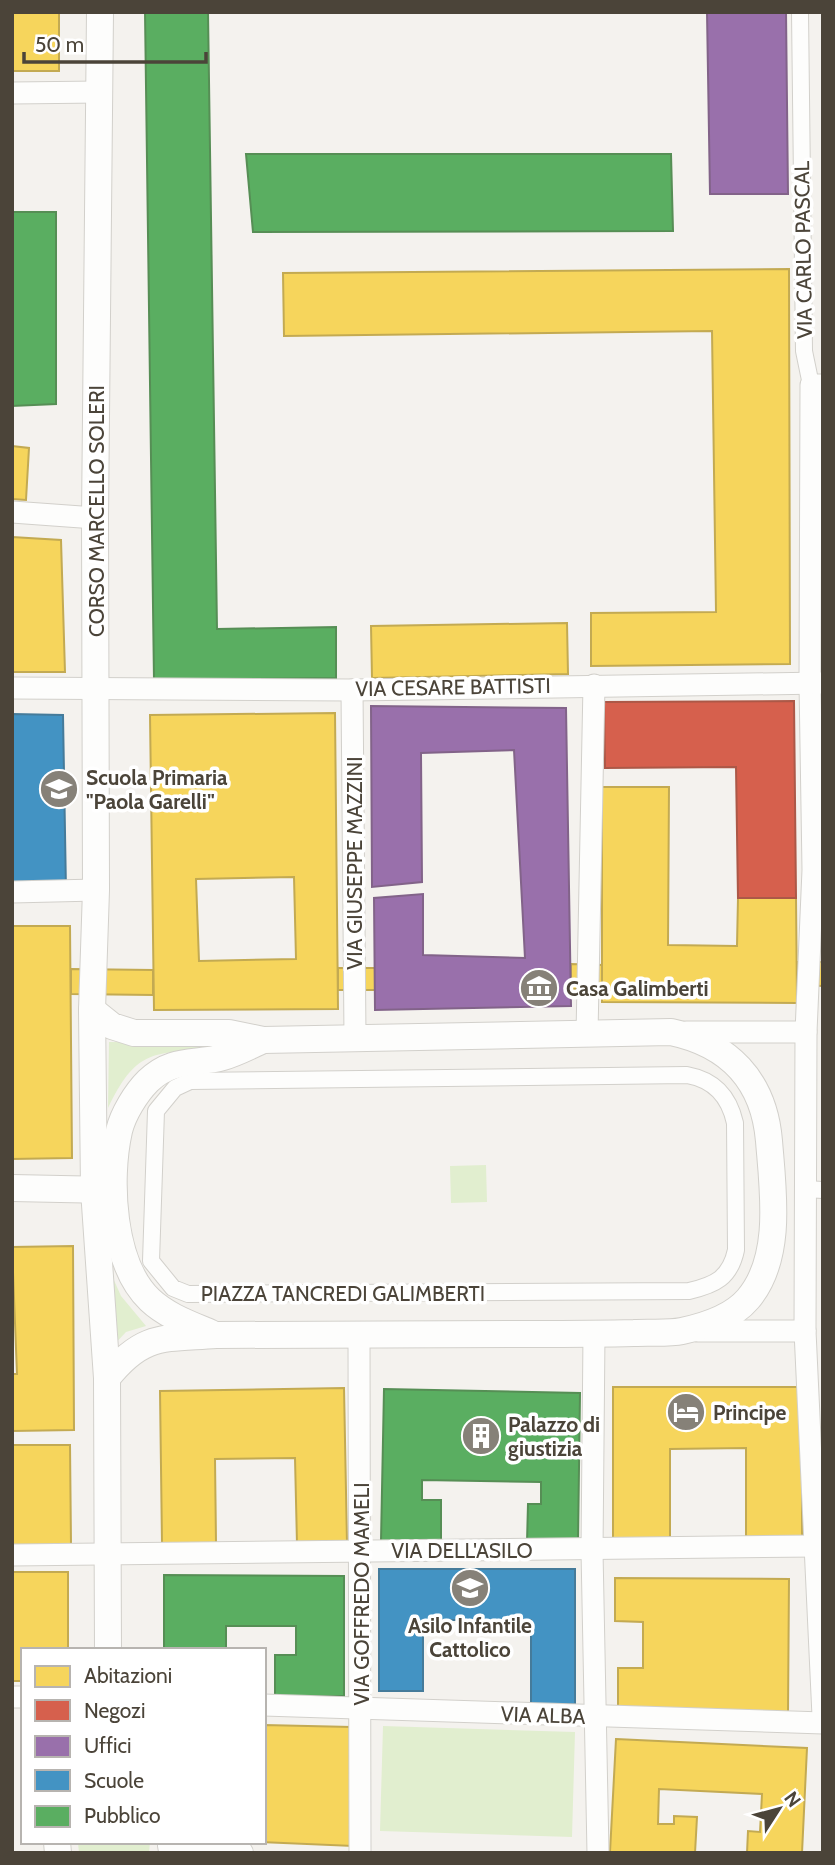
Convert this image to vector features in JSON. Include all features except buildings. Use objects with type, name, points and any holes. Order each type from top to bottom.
[{"type":"street","name":"CORSO MARCELLO SOLERI","points":[[92,1010],[96,890],[95,518],[100,12]]},
{"type":"street","name":"VIA CARLO PASCAL","points":[[800,12],[804,351],[817,385],[818,870],[806,1032]]},
{"type":"street","points":[[12,93],[100,92]]},
{"type":"street","points":[[12,512],[95,518]]},
{"type":"street","name":"VIA CESARE BATTISTI","points":[[12,688],[352,690],[816,683]]},
{"type":"street","points":[[587,1034],[594,685]]},
{"type":"street","name":"VIA GIUSEPPE MAZZINI","points":[[352,690],[355,1037]]},
{"type":"street","points":[[12,892],[96,890]]},
{"type":"street","name":"PIAZZA TANCREDI GALIMBERTI","points":[[92,1010],[111,1026],[134,1033],[229,1033],[263,1040],[806,1032]]},
{"type":"street","name":"PIAZZA TANCREDI GALIMBERTI","points":[[92,1010],[104,1190],[107,1378]]},
{"type":"street","name":"PIAZZA TANCREDI GALIMBERTI","points":[[671,1032],[713,1045],[735,1061],[749,1082],[762,1108],[769,1138],[771,1190],[770,1254],[754,1290],[747,1300],[727,1315],[679,1331]]},
{"type":"street","points":[[806,1032],[814,1189],[805,1331],[816,1369],[817,1546],[823,1716]]},
{"type":"street","name":"PIAZZA TANCREDI GALIMBERTI","points":[[216,1335],[173,1316],[150,1300],[130,1273],[104,1190],[119,1130],[131,1103],[149,1080],[178,1062],[222,1057],[263,1040]]},
{"type":"street","name":"PIAZZA TANCREDI GALIMBERTI","points":[[687,1074],[704,1078],[724,1096],[732,1110],[736,1137],[736,1250],[733,1265],[725,1277],[710,1286],[689,1291],[188,1294],[173,1288],[151,1261],[156,1111],[175,1088],[190,1081],[687,1074]]},
{"type":"street","points":[[12,1188],[104,1190]]},
{"type":"street","points":[[771,1190],[814,1189]]},
{"type":"street","name":"PIAZZA TANCREDI GALIMBERTI","points":[[107,1378],[125,1356],[149,1342],[216,1335],[805,1331]]},
{"type":"street","points":[[594,1334],[592,1551],[598,1853]]},
{"type":"street","name":"VIA GOFFREDO MAMELI","points":[[359,1335],[362,1709],[360,1853]]},
{"type":"street","points":[[107,1378],[108,1648]]},
{"type":"street","name":"VIA DELL'ASILO","points":[[12,1555],[592,1551],[817,1546]]},
{"type":"street","name":"VIA ALBA","points":[[266,1705],[823,1723]]},
{"type":"street","points":[[170,1847],[240,1853]]},
{"type":"green space","points":[[109,1042],[215,1043],[210,1050],[159,1054],[147,1059],[127,1076],[108,1108]]},
{"type":"green space","points":[[486,1165],[487,1202],[451,1203],[450,1166]]},
{"type":"green space","points":[[109,1269],[121,1296],[146,1326],[126,1332],[110,1349]]},
{"type":"green space","points":[[383,1726],[575,1732],[572,1837],[380,1831]]},
{"type":"green space","points":[[78,1844],[150,1844],[149,1853],[79,1853]]},
{"type":"place","name":"Scuola Primaria \"Paola Garelli\"","points":[[59,789]]},
{"type":"place","name":"Casa Galimberti","points":[[539,988]]},
{"type":"place","name":"Principe","points":[[686,1412]]},
{"type":"place","name":"Palazzo di giustizia","points":[[481,1436]]},
{"type":"place","name":"Asilo Infantile Cattolico","points":[[470,1588]]}]
